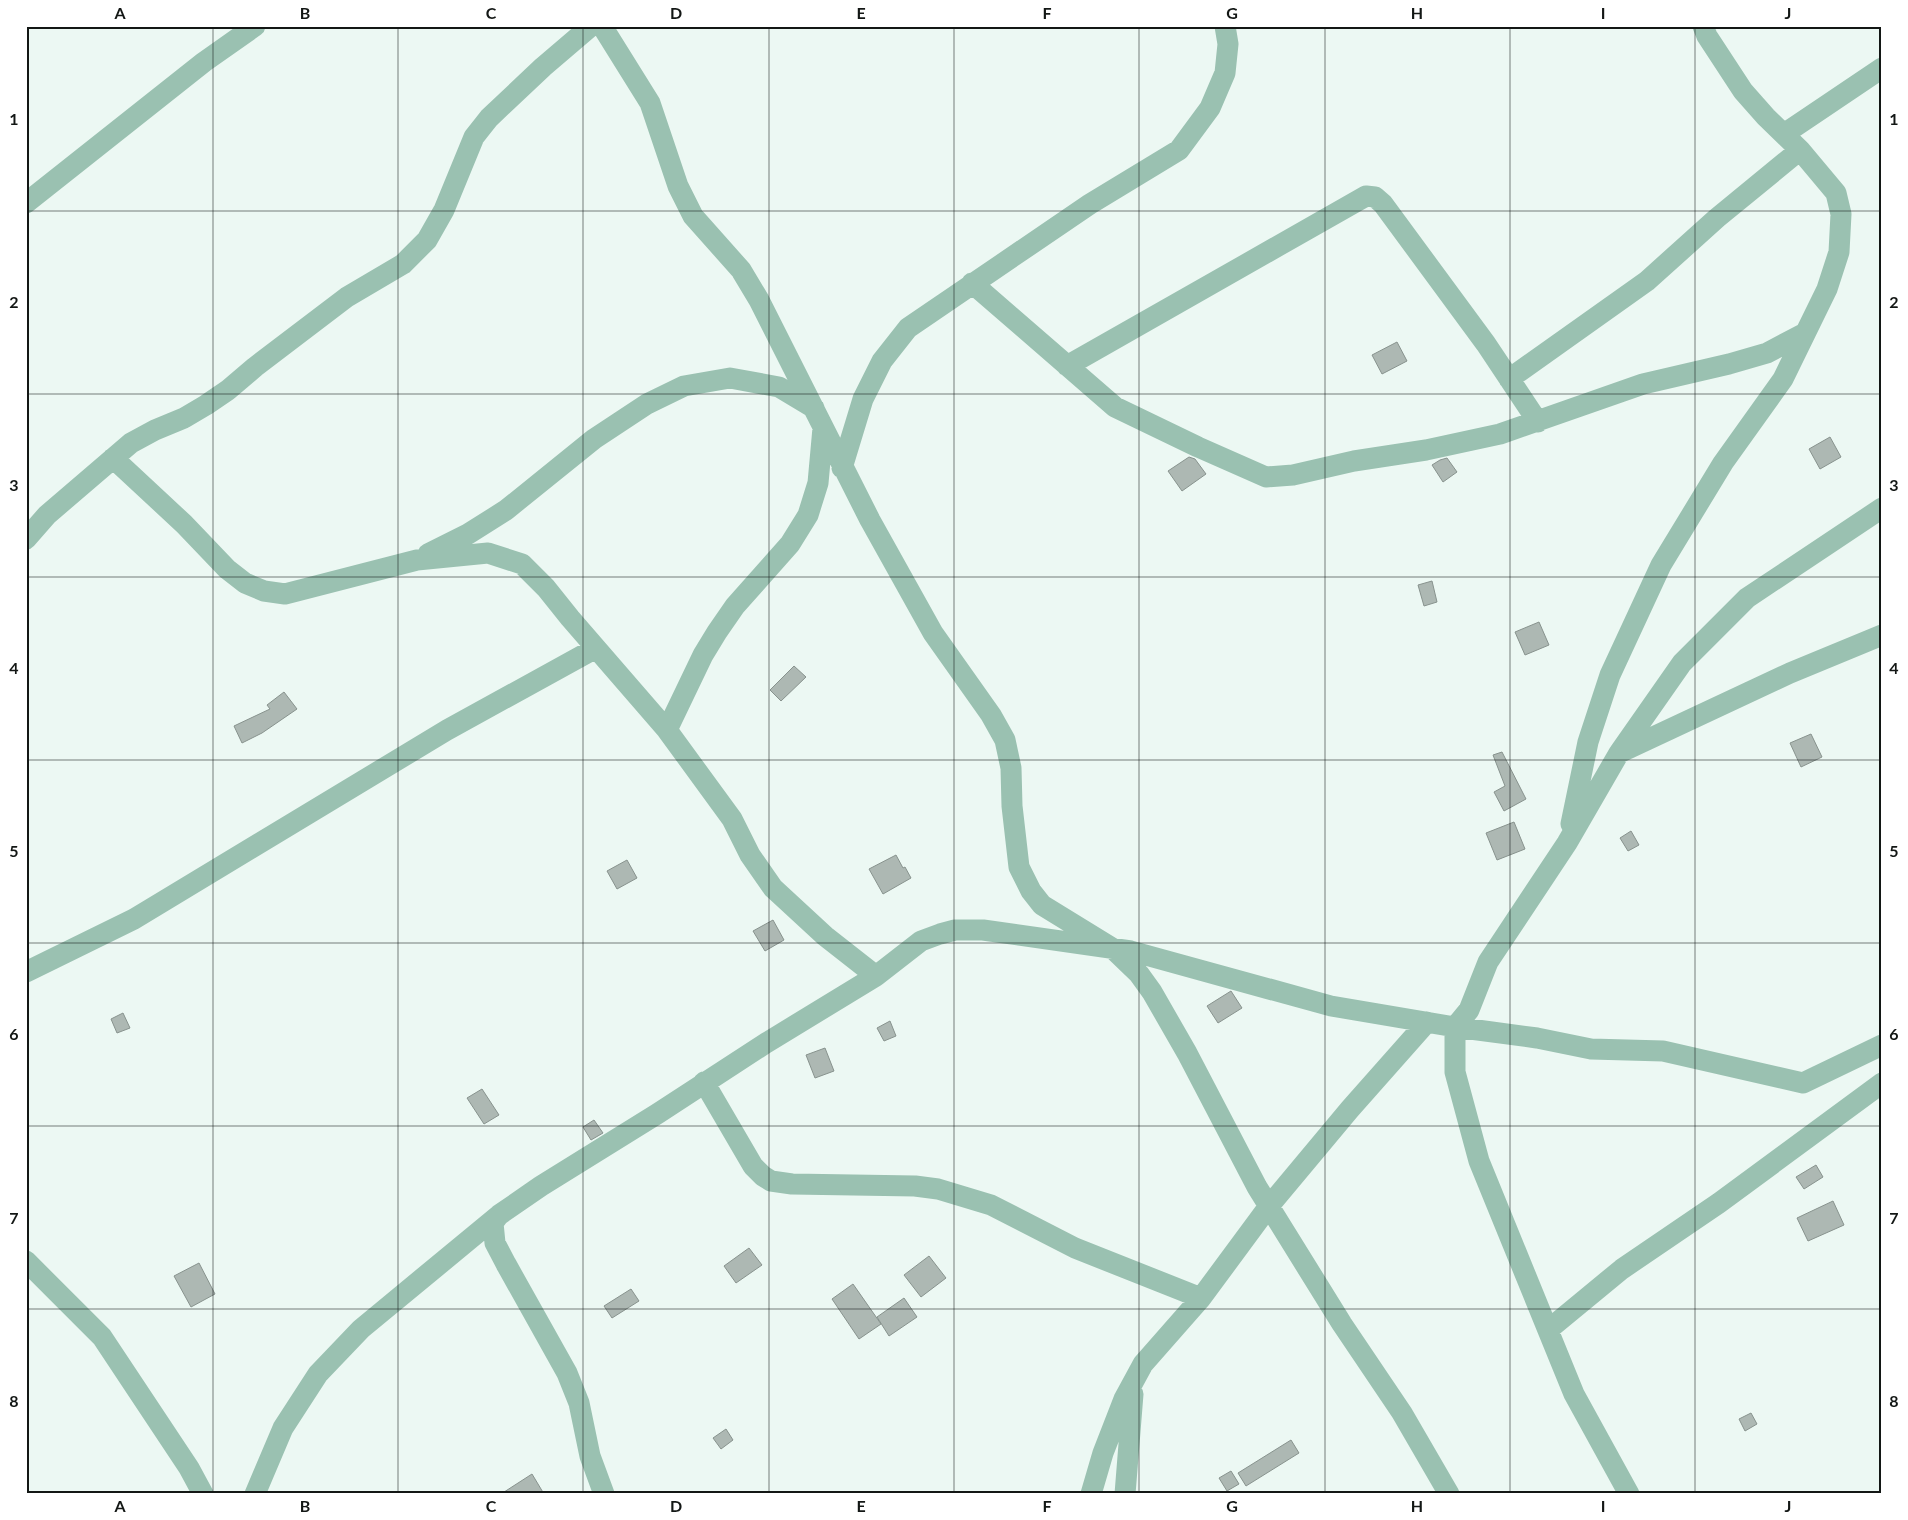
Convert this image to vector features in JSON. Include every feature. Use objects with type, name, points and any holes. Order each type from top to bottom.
[{"type":"street","points":[[26,203],[204,62],[255,26]]},
{"type":"street","points":[[26,539],[48,515],[131,443],[154,430],[184,418],[213,400],[347,298],[403,264],[427,240],[444,210],[474,137],[489,118],[591,26]]},
{"type":"street","points":[[602,26],[650,103],[678,186],[693,216],[741,270],[759,300],[819,418],[842,468],[933,633],[991,715],[1005,740],[1011,768],[1012,806],[1019,867],[1031,891],[1048,910],[1112,948],[1139,974],[1152,992],[1269,1206],[1342,1324],[1402,1414],[1449,1494]]},
{"type":"street","points":[[842,468],[863,399],[882,361],[908,328],[1090,204],[1179,150],[1210,108],[1225,73],[1228,44],[1226,26]]},
{"type":"street","points":[[1567,843],[1588,742],[1610,675],[1661,565],[1723,463],[1783,380],[1827,289],[1839,252],[1841,214],[1836,192],[1800,150],[1766,118],[1743,90],[1707,36],[1703,26]]},
{"type":"street","points":[[1784,134],[1882,68]]},
{"type":"street","points":[[1509,379],[1647,281],[1717,218],[1800,150]]},
{"type":"street","points":[[1067,366],[1366,196],[1375,196],[1383,204],[1486,344],[1538,422]]},
{"type":"street","points":[[972,283],[1115,407],[1198,448],[1266,477],[1293,475],[1500,434],[1643,384],[1729,364],[1766,352],[1806,333]]},
{"type":"street","points":[[417,560],[468,534],[506,510],[594,440],[647,404],[684,386],[730,378],[780,387],[819,418]]},
{"type":"street","points":[[667,730],[702,655],[717,632],[735,606],[790,544],[808,515],[818,483],[819,418]]},
{"type":"street","points":[[113,458],[184,524],[227,569],[246,583],[264,591],[285,594],[417,560],[488,553],[522,564],[546,588],[667,730],[732,819],[750,855],[773,888],[825,936],[876,976]]},
{"type":"street","points":[[1629,1494],[1574,1394],[1479,1160],[1456,1072],[1455,1027],[1469,1010],[1488,962],[1567,843],[1619,753],[1682,663],[1747,598],[1882,508]]},
{"type":"street","points":[[1619,753],[1790,674],[1882,635]]},
{"type":"street","points":[[26,972],[134,918],[447,730],[596,648]]},
{"type":"street","points":[[255,1494],[283,1428],[318,1374],[361,1330],[498,1215],[704,1082],[876,976],[921,941],[955,930],[982,930],[1131,950],[1331,1006],[1455,1027],[1537,1038],[1590,1050],[1663,1051],[1803,1083],[1882,1045]]},
{"type":"street","points":[[1091,1494],[1103,1453],[1124,1399],[1143,1364],[1201,1298],[1269,1206],[1350,1109],[1427,1022]]},
{"type":"street","points":[[704,1082],[753,1166],[771,1181],[792,1184],[915,1186],[938,1189],[991,1205],[1075,1248],[1201,1298]]},
{"type":"street","points":[[1548,1330],[1622,1269],[1719,1203],[1882,1083]]},
{"type":"street","points":[[498,1215],[493,1223],[495,1243],[567,1373],[579,1403],[590,1456],[604,1494]]},
{"type":"street","points":[[26,1261],[102,1337],[203,1494]]},
{"type":"street","points":[[1125,1494],[1135,1379]]},
{"type":"building","points":[[1397,342],[1407,361],[1382,374],[1372,355]]},
{"type":"building","points":[[1830,437],[1841,457],[1820,469],[1809,449]]},
{"type":"building","points":[[1189,457],[1195,459],[1206,474],[1182,491],[1168,471]]},
{"type":"building","points":[[1447,458],[1457,472],[1443,482],[1432,465]]},
{"type":"building","points":[[1432,581],[1437,602],[1424,606],[1418,585]]},
{"type":"building","points":[[1539,622],[1549,645],[1525,655],[1515,632]]},
{"type":"building","points":[[794,666],[806,677],[781,701],[770,690]]},
{"type":"building","points":[[284,692],[297,709],[262,733],[242,743],[234,726],[270,709],[267,705]]},
{"type":"building","points":[[1811,734],[1822,757],[1801,767],[1790,743]]},
{"type":"building","points":[[1502,752],[1526,799],[1504,811],[1494,792],[1505,786],[1493,755]]},
{"type":"building","points":[[1514,822],[1525,849],[1497,860],[1486,833]]},
{"type":"building","points":[[1631,831],[1639,845],[1628,851],[1620,838]]},
{"type":"building","points":[[896,855],[911,878],[883,894],[869,869]]},
{"type":"building","points":[[627,860],[637,878],[617,889],[607,871]]},
{"type":"building","points":[[773,920],[784,940],[765,951],[753,931]]},
{"type":"building","points":[[1231,991],[1242,1008],[1218,1023],[1207,1006]]},
{"type":"building","points":[[123,1013],[130,1028],[117,1033],[111,1019]]},
{"type":"building","points":[[890,1021],[896,1036],[884,1041],[877,1028]]},
{"type":"building","points":[[825,1048],[834,1071],[815,1078],[806,1055]]},
{"type":"building","points":[[482,1089],[499,1115],[484,1124],[467,1098]]},
{"type":"building","points":[[594,1120],[603,1133],[591,1140],[583,1127]]},
{"type":"building","points":[[1816,1165],[1823,1177],[1804,1189],[1796,1177]]},
{"type":"building","points":[[1833,1201],[1844,1225],[1808,1241],[1797,1218]]},
{"type":"building","points":[[749,1248],[762,1265],[736,1283],[724,1266]]},
{"type":"building","points":[[929,1256],[946,1278],[921,1297],[904,1275]]},
{"type":"building","points":[[199,1263],[215,1294],[191,1307],[174,1276]]},
{"type":"building","points":[[853,1284],[881,1324],[859,1339],[832,1299]]},
{"type":"building","points":[[631,1289],[639,1301],[612,1318],[604,1306]]},
{"type":"building","points":[[904,1298],[917,1317],[889,1336],[877,1317]]},
{"type":"building","points":[[1751,1413],[1757,1424],[1745,1431],[1739,1419]]},
{"type":"building","points":[[726,1429],[733,1440],[721,1449],[713,1438]]},
{"type":"building","points":[[1291,1440],[1299,1453],[1246,1486],[1238,1473]]},
{"type":"building","points":[[1231,1471],[1239,1484],[1227,1491],[1219,1478]]},
{"type":"building","points":[[532,1474],[544,1494],[501,1494]]}]
